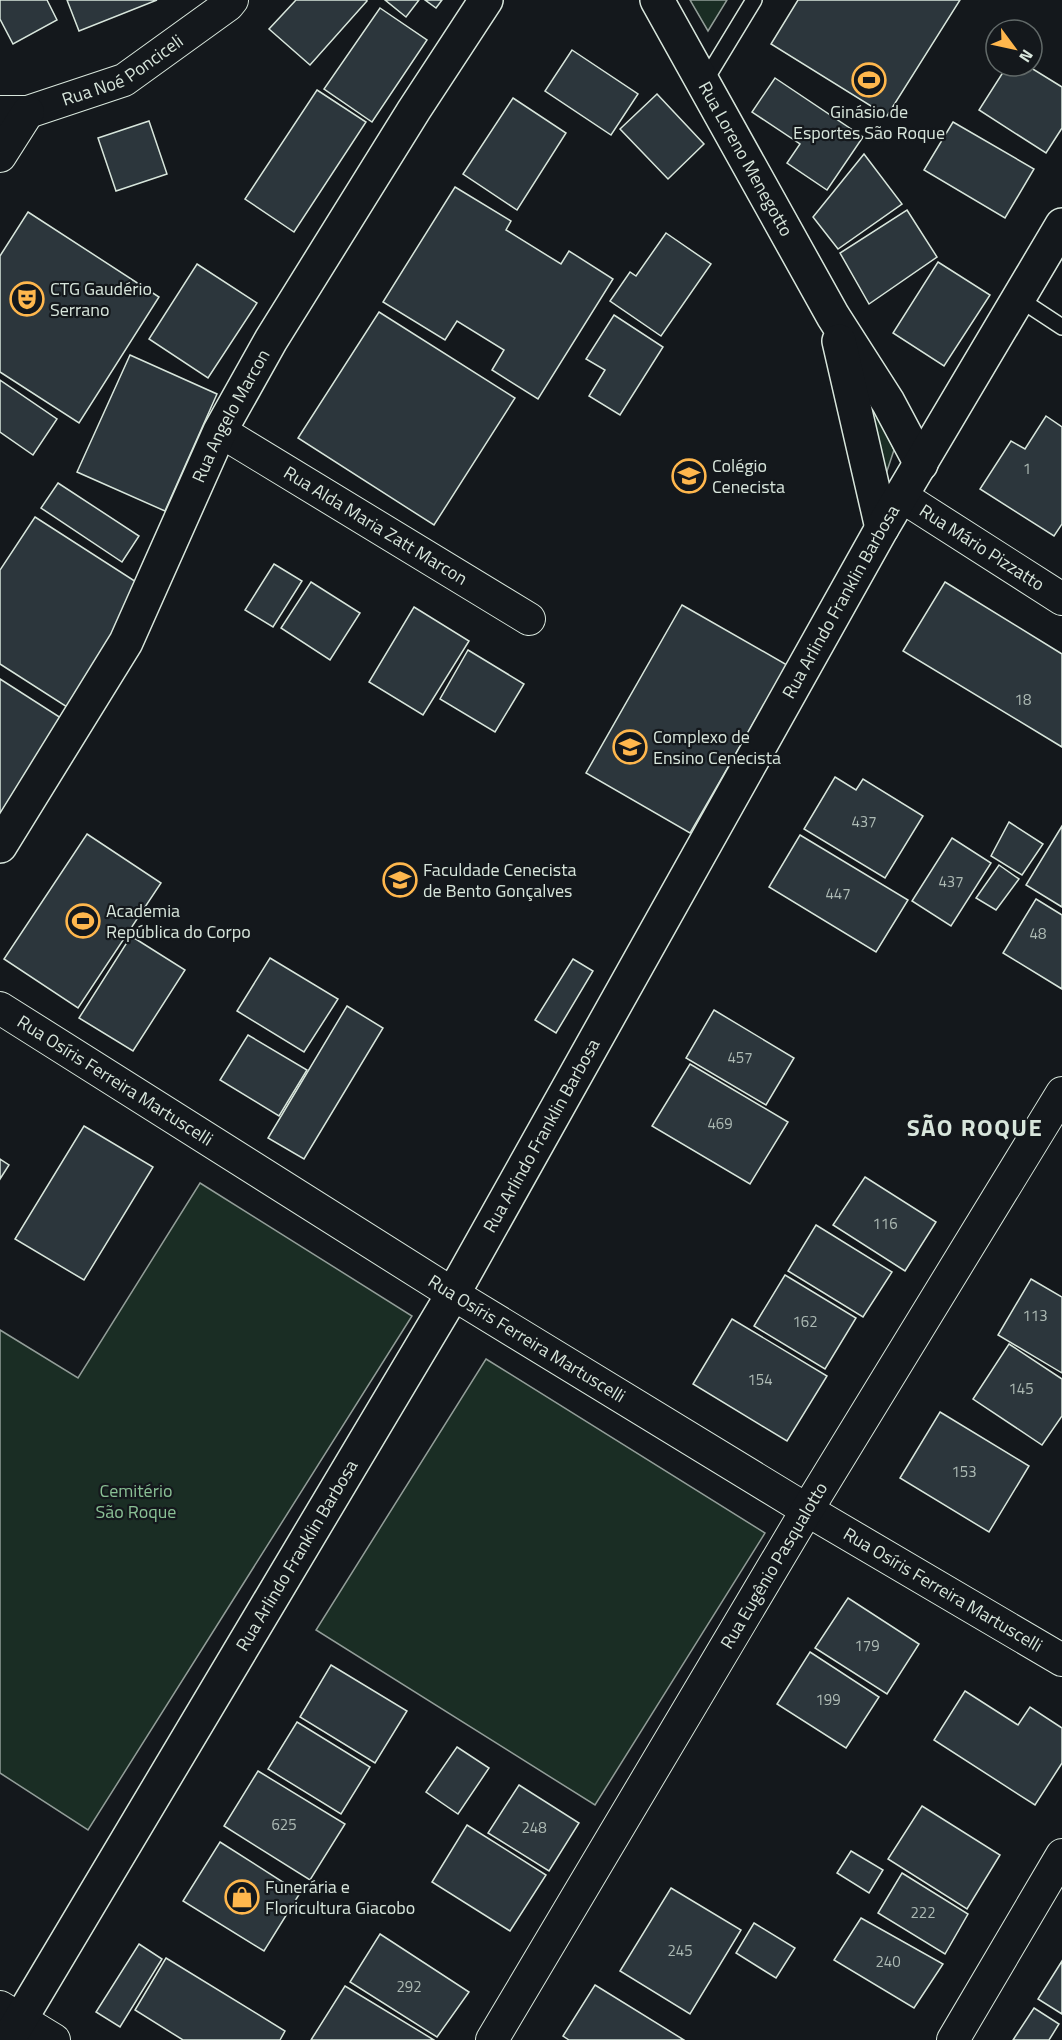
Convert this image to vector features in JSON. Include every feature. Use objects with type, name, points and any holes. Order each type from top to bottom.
[{"type":"street","name":"Rua Noé Ponciceli","points":[[14,112],[124,80],[232,0]]},
{"type":"street","name":"Rua Angelo Marcon","points":[[0,846],[126,642],[220,431],[271,340],[414,110],[486,0]]},
{"type":"street","name":"Rua Loreno Menegotto","points":[[657,0],[833,316],[888,402],[921,464]]},
{"type":"street","points":[[0,156],[14,112]]},
{"type":"street","name":"Rua Arlindo Franklin Barbosa","points":[[10,2022],[453,1294],[882,528],[1062,225]]},
{"type":"street","name":"Rua Loreno Menegotto","points":[[833,316],[882,528]]},
{"type":"street","name":"Rua Alda Maria Zatt Marcon","points":[[220,431],[529,619]]},
{"type":"street","name":"Rua Mário Pizzatto","points":[[901,496],[1062,599]]},
{"type":"street","name":"Rua Osíris Ferreira Martuscelli","points":[[0,1008],[453,1294],[807,1510],[1062,1660]]},
{"type":"street","name":"Rua Eugênio Pasqualotto","points":[[492,2040],[807,1510],[1062,1093]]},
{"type":"street","points":[[953,2040],[1062,1854]]},
{"type":"street","points":[[10,2022],[54,2040]]},
{"type":"lane","points":[[703,84],[754,0]]},
{"type":"lane","points":[[1018,298],[1062,327]]},
{"type":"green space","points":[[690,0],[727,0],[708,31]]},
{"type":"green space","points":[[867,385],[894,450],[883,483]]},
{"type":"green space","name":"Cemitério São Roque","points":[[200,1183],[412,1316],[88,1830],[0,1773],[0,1330],[78,1378]]},
{"type":"green space","points":[[486,1359],[765,1533],[595,1805],[316,1630]]},
{"type":"building","points":[[0,0],[47,0],[57,20],[13,44],[0,19]]},
{"type":"building","points":[[67,0],[157,0],[79,31]]},
{"type":"building","points":[[296,0],[367,1],[310,65],[269,29]]},
{"type":"building","points":[[385,0],[419,0],[406,17]]},
{"type":"building","points":[[425,0],[442,0],[436,8]]},
{"type":"building","name":"Ginásio de Esportes São Roque","points":[[798,0],[960,0],[887,116],[771,44]]},
{"type":"building","points":[[380,8],[427,40],[372,122],[324,89]]},
{"type":"building","points":[[572,50],[638,94],[611,135],[545,91]]},
{"type":"building","points":[[1044,76],[1062,87],[1062,128],[1046,153],[979,110],[999,78],[1044,78]]},
{"type":"building","points":[[775,78],[863,137],[827,190],[787,163],[800,144],[752,112]]},
{"type":"building","points":[[317,90],[366,122],[294,232],[245,199]]},
{"type":"building","points":[[657,94],[704,144],[668,179],[620,129]]},
{"type":"building","points":[[513,98],[566,133],[517,210],[463,174]]},
{"type":"building","points":[[149,121],[167,174],[116,191],[98,138]]},
{"type":"building","points":[[953,122],[1034,169],[1005,218],[924,170]]},
{"type":"building","points":[[864,154],[902,204],[838,249],[813,217]]},
{"type":"building","points":[[455,187],[511,221],[506,230],[561,264],[569,251],[613,279],[538,399],[492,370],[504,350],[457,321],[445,340],[383,302]]},
{"type":"building","points":[[907,210],[937,257],[869,304],[840,253]]},
{"type":"building","points":[[28,212],[159,297],[79,423],[0,372],[0,256]]},
{"type":"building","points":[[666,233],[711,264],[661,336],[610,301],[630,272],[636,276]]},
{"type":"building","points":[[938,262],[990,295],[944,366],[893,333]]},
{"type":"building","points":[[197,264],[257,303],[208,378],[149,339]]},
{"type":"building","points":[[379,312],[515,398],[434,525],[298,438]]},
{"type":"building","points":[[614,315],[663,347],[620,415],[589,396],[605,370],[586,359]]},
{"type":"building","points":[[130,355],[217,394],[165,511],[77,472]]},
{"type":"building","points":[[0,380],[57,419],[33,455],[0,432]]},
{"type":"building","points":[[1046,416],[1062,427],[1062,524],[1054,536],[980,489],[1011,441],[1025,449]]},
{"type":"building","points":[[58,483],[139,536],[122,562],[41,508]]},
{"type":"building","points":[[35,517],[144,587],[67,707],[0,664],[0,570]]},
{"type":"building","points":[[274,564],[302,581],[273,627],[245,610]]},
{"type":"building","points":[[311,582],[360,613],[330,660],[281,628]]},
{"type":"building","points":[[945,582],[1062,654],[1062,747],[903,651]]},
{"type":"building","points":[[682,605],[787,665],[690,833],[586,773]]},
{"type":"building","points":[[414,607],[469,641],[423,715],[369,682]]},
{"type":"building","points":[[468,650],[524,684],[495,732],[440,699]]},
{"type":"building","points":[[0,679],[61,718],[0,814]]},
{"type":"building","points":[[835,777],[856,790],[863,779],[923,816],[885,878],[804,829]]},
{"type":"building","points":[[1009,822],[1043,844],[1022,875],[991,856]]},
{"type":"building","points":[[1062,826],[1062,907],[1026,885]]},
{"type":"building","name":"Academia República do Corpo","points":[[87,834],[161,883],[78,1008],[4,959]]},
{"type":"building","points":[[800,835],[908,900],[876,952],[769,887]]},
{"type":"building","points":[[952,838],[991,863],[951,926],[912,901]]},
{"type":"building","points":[[999,865],[1019,879],[996,910],[976,898]]},
{"type":"building","points":[[1036,899],[1062,915],[1062,989],[1003,953]]},
{"type":"building","points":[[131,936],[185,970],[133,1051],[79,1018]]},
{"type":"building","points":[[270,958],[338,999],[304,1052],[237,1011]]},
{"type":"building","points":[[573,959],[593,971],[556,1033],[535,1020]]},
{"type":"building","points":[[347,1006],[383,1028],[304,1159],[268,1138]]},
{"type":"building","points":[[714,1010],[794,1058],[766,1105],[686,1058]]},
{"type":"building","points":[[248,1035],[307,1070],[279,1116],[220,1080]]},
{"type":"building","points":[[690,1064],[788,1122],[750,1184],[652,1126]]},
{"type":"building","points":[[84,1126],[153,1167],[84,1280],[15,1239]]},
{"type":"building","points":[[0,1159],[9,1165],[0,1179]]},
{"type":"building","points":[[865,1177],[936,1222],[905,1271],[833,1225]]},
{"type":"building","points":[[816,1225],[892,1272],[863,1317],[788,1271]]},
{"type":"building","points":[[785,1275],[856,1318],[825,1369],[754,1326]]},
{"type":"building","points":[[1031,1279],[1062,1297],[1062,1373],[998,1335]]},
{"type":"building","points":[[732,1319],[827,1376],[787,1441],[693,1384]]},
{"type":"building","points":[[1009,1344],[1062,1379],[1062,1416],[1042,1445],[973,1399]]},
{"type":"building","points":[[940,1412],[1029,1466],[989,1532],[900,1478]]},
{"type":"building","points":[[848,1598],[919,1644],[887,1694],[815,1648]]},
{"type":"building","points":[[810,1652],[879,1697],[846,1748],[777,1704]]},
{"type":"building","points":[[331,1665],[407,1711],[375,1763],[300,1717]]},
{"type":"building","points":[[965,1691],[1018,1725],[1030,1707],[1062,1728],[1062,1763],[1035,1805],[934,1740]]},
{"type":"building","points":[[297,1722],[370,1767],[341,1814],[268,1769]]},
{"type":"building","points":[[457,1747],[489,1768],[458,1814],[426,1792]]},
{"type":"building","points":[[258,1771],[345,1824],[310,1880],[224,1826]]},
{"type":"building","points":[[519,1785],[579,1823],[549,1871],[488,1833]]},
{"type":"building","points":[[922,1806],[1000,1855],[967,1909],[888,1859]]},
{"type":"building","points":[[467,1825],[546,1875],[510,1931],[432,1882]]},
{"type":"building","name":"Funerária e Floricultura Giacobo","points":[[220,1842],[300,1893],[264,1951],[183,1901]]},
{"type":"building","points":[[851,1851],[883,1870],[869,1893],[837,1873]]},
{"type":"building","points":[[902,1873],[968,1914],[945,1954],[878,1913]]},
{"type":"building","points":[[671,1888],[741,1930],[690,2014],[620,1971]]},
{"type":"building","points":[[861,1918],[943,1964],[914,2008],[834,1960]]},
{"type":"building","points":[[754,1923],[795,1948],[776,1978],[736,1953]]},
{"type":"building","points":[[380,1934],[469,1992],[437,2037],[350,1982]]},
{"type":"building","points":[[139,1944],[162,1959],[120,2027],[96,2012]]},
{"type":"building","points":[[166,1958],[285,2031],[280,2040],[183,2040],[135,2010]]},
{"type":"building","points":[[1062,1961],[1062,2014],[1038,1999]]},
{"type":"building","points":[[595,1985],[684,2040],[569,2040],[563,2036]]},
{"type":"building","points":[[345,1986],[434,2040],[311,2040]]},
{"type":"building","points":[[1034,2008],[1059,2024],[1049,2040],[1013,2040]]},
{"type":"place","name":"Ginásio de Esportes São Roque","points":[[869,80]]},
{"type":"place","name":"CTG Gaudério Serrano","points":[[27,299]]},
{"type":"place","name":"Colégio Cenecista","points":[[689,476]]},
{"type":"place","name":"Complexo de Ensino Cenecista","points":[[630,747]]},
{"type":"place","name":"Faculdade Cenecista de Bento Gonçalves","points":[[400,880]]},
{"type":"place","name":"Academia República do Corpo","points":[[83,921]]},
{"type":"place","name":"Funerária e Floricultura Giacobo","points":[[242,1897]]},
{"type":"district","name":"SÃO ROQUE","points":[[975,1128]]}]
